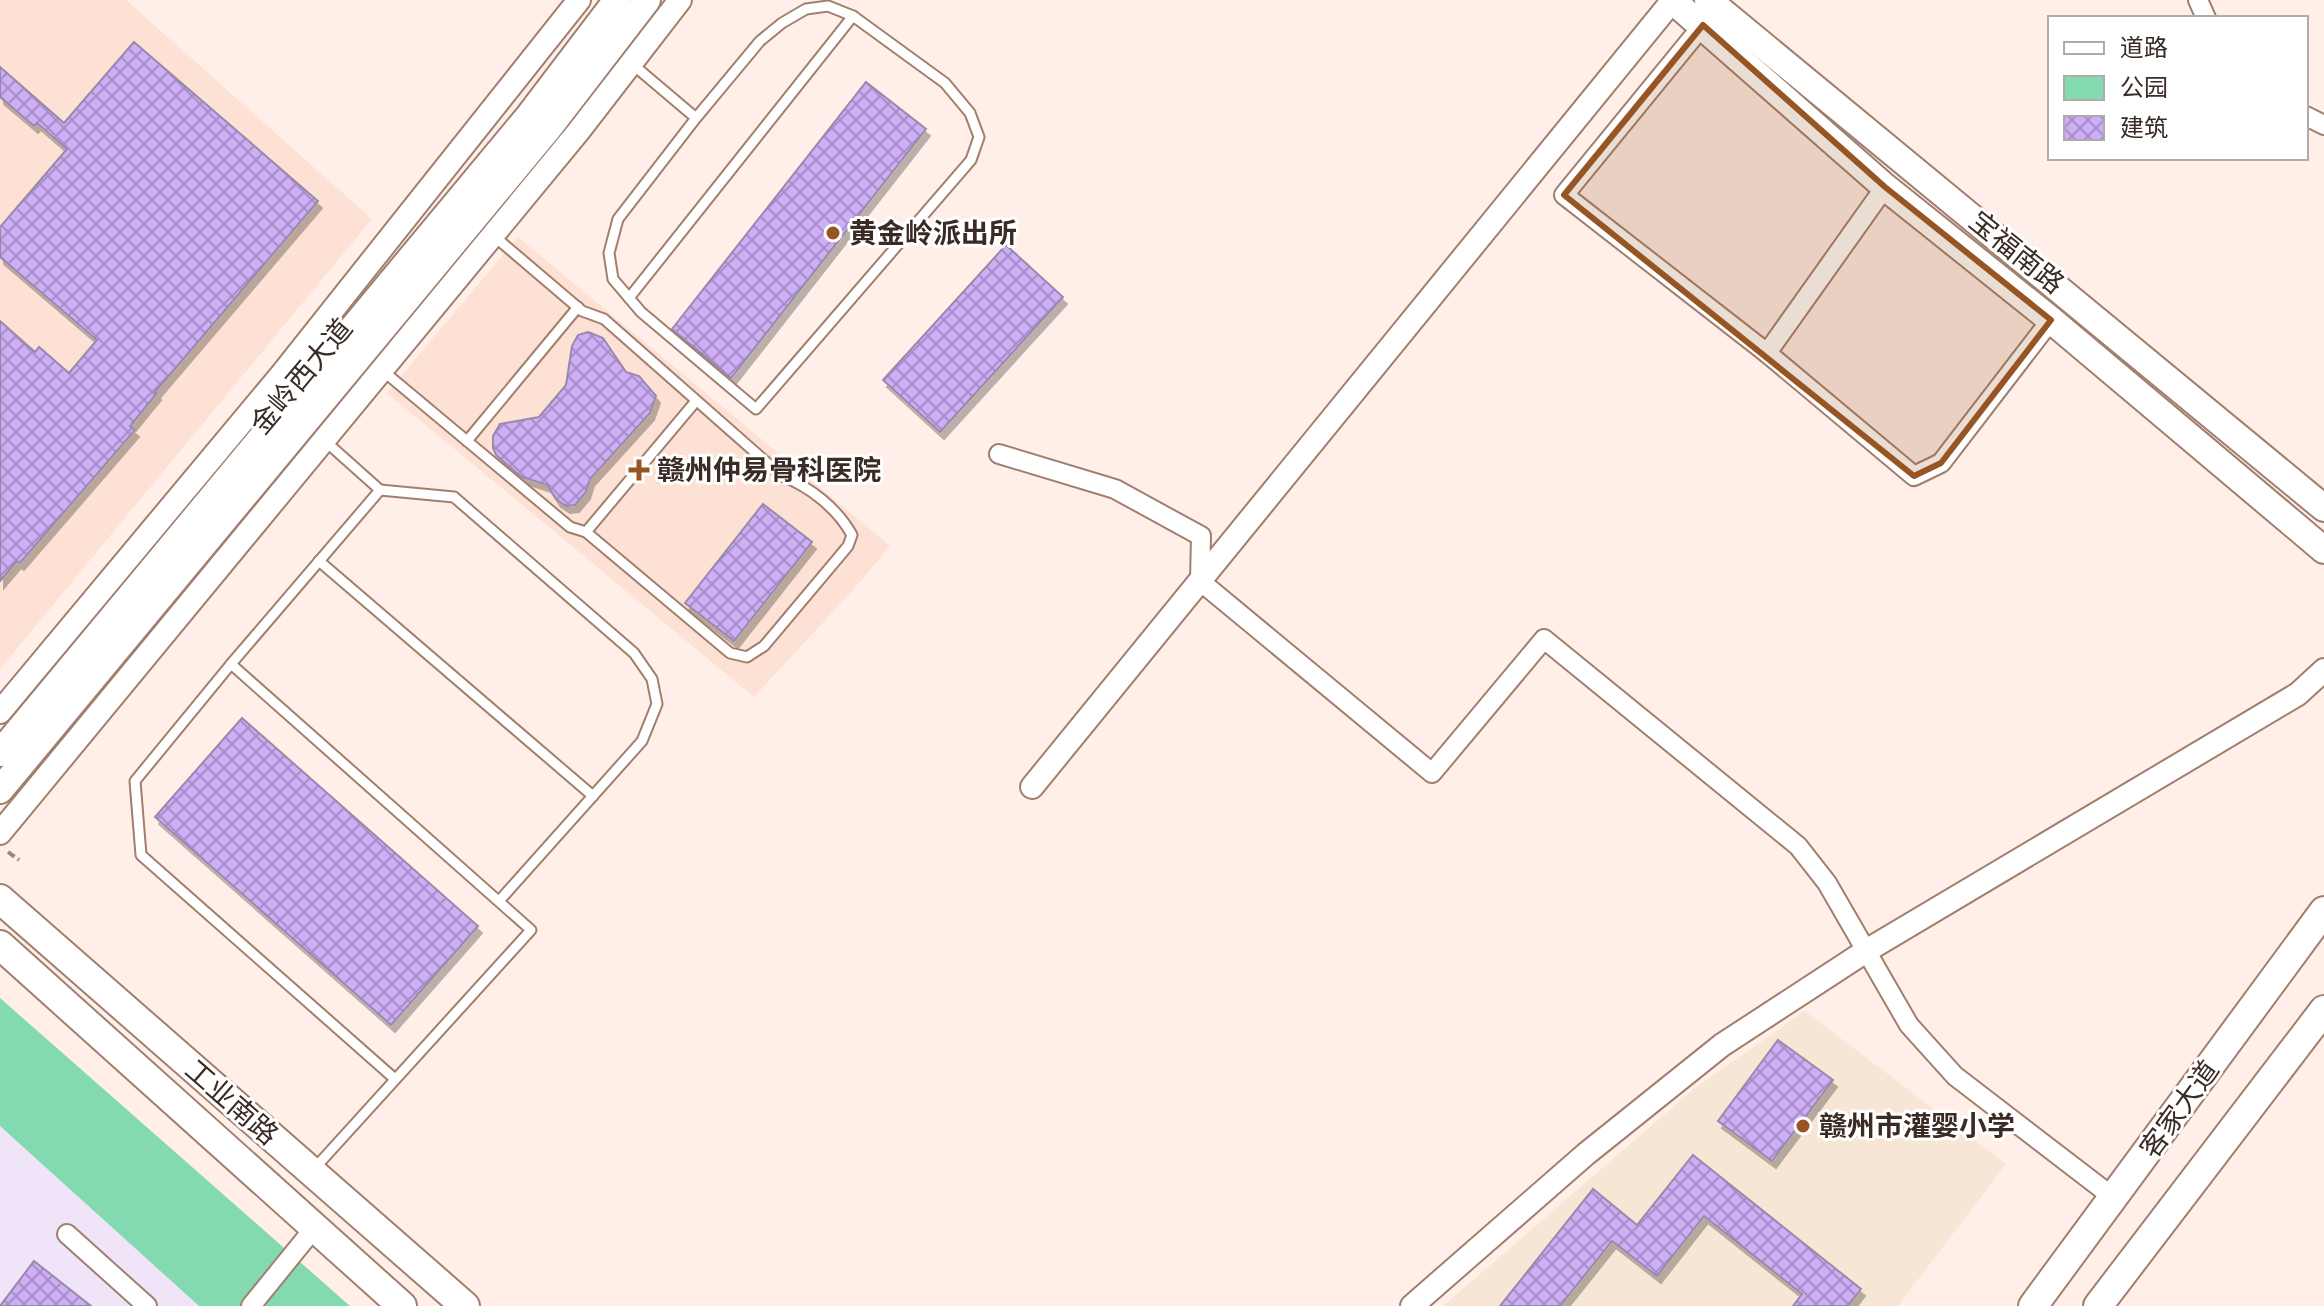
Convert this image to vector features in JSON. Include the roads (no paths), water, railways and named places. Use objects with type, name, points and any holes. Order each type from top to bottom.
[{"type":"main road","name":"金岭西大道","points":[[0,753],[528,117],[617,0]]},
{"type":"main road","name":"金岭西大道","points":[[0,790],[547,130],[647,0]]},
{"type":"main road","name":"宝福南路","points":[[1673,0],[1706,12],[2324,508]]},
{"type":"main road","name":"宝福南路","points":[[1706,12],[1885,187],[2051,320],[2324,550]]},
{"type":"main road","name":"工业南路","points":[[0,899],[465,1306]]},
{"type":"main road","name":"客家大道","points":[[2033,1306],[2324,911]]},
{"type":"main road","name":"工业南路","points":[[0,945],[402,1306]]},
{"type":"main road","name":"客家大道","points":[[2098,1306],[2324,1010]]},
{"type":"street","points":[[0,712],[281,375],[579,0]]},
{"type":"street","points":[[0,833],[493,235],[680,0]]},
{"type":"street","points":[[1032,787],[1673,0]]},
{"type":"street","points":[[1706,12],[1564,195],[1767,353],[1914,476],[1941,463],[2051,320]]},
{"type":"street","points":[[1767,353],[1885,187]]},
{"type":"street","points":[[999,454],[1115,489],[1201,536],[1200,581]]},
{"type":"street","points":[[1200,581],[1432,773],[1544,639],[1798,846],[1827,883],[1909,1025],[1955,1076],[2114,1198]]},
{"type":"street","points":[[1412,1306],[1586,1154],[1722,1045],[1866,951],[2298,694],[2324,670]]},
{"type":"street","points":[[251,1306],[315,1227]]},
{"type":"street","points":[[67,1234],[147,1306]]},
{"type":"lane","points":[[828,6],[853,16],[945,83],[970,113],[979,137],[971,160],[756,409],[641,312],[613,279],[609,253],[618,219],[760,41],[806,9],[828,6]]},
{"type":"lane","points":[[629,298],[853,16]]},
{"type":"lane","points":[[631,63],[696,118]]},
{"type":"lane","points":[[382,370],[570,527],[586,532],[730,653],[747,657],[764,646],[848,546],[852,535],[842,518],[800,483],[782,476],[604,319],[578,307],[493,235]]},
{"type":"lane","points":[[467,441],[578,307]]},
{"type":"lane","points":[[586,532],[696,401]]},
{"type":"lane","points":[[324,440],[380,490],[454,497],[634,653],[652,679],[657,704],[642,741],[499,901]]},
{"type":"lane","points":[[380,490],[135,781],[141,855],[395,1079]]},
{"type":"lane","points":[[319,561],[593,796]]},
{"type":"lane","points":[[231,664],[531,930],[311,1172]]},
{"type":"place","name":"黄金岭派出所","points":[[833,233]]},
{"type":"place","name":"赣州仲易骨科医院","points":[[639,470]]},
{"type":"place","name":"赣州市灌婴小学","points":[[1803,1126]]}]
